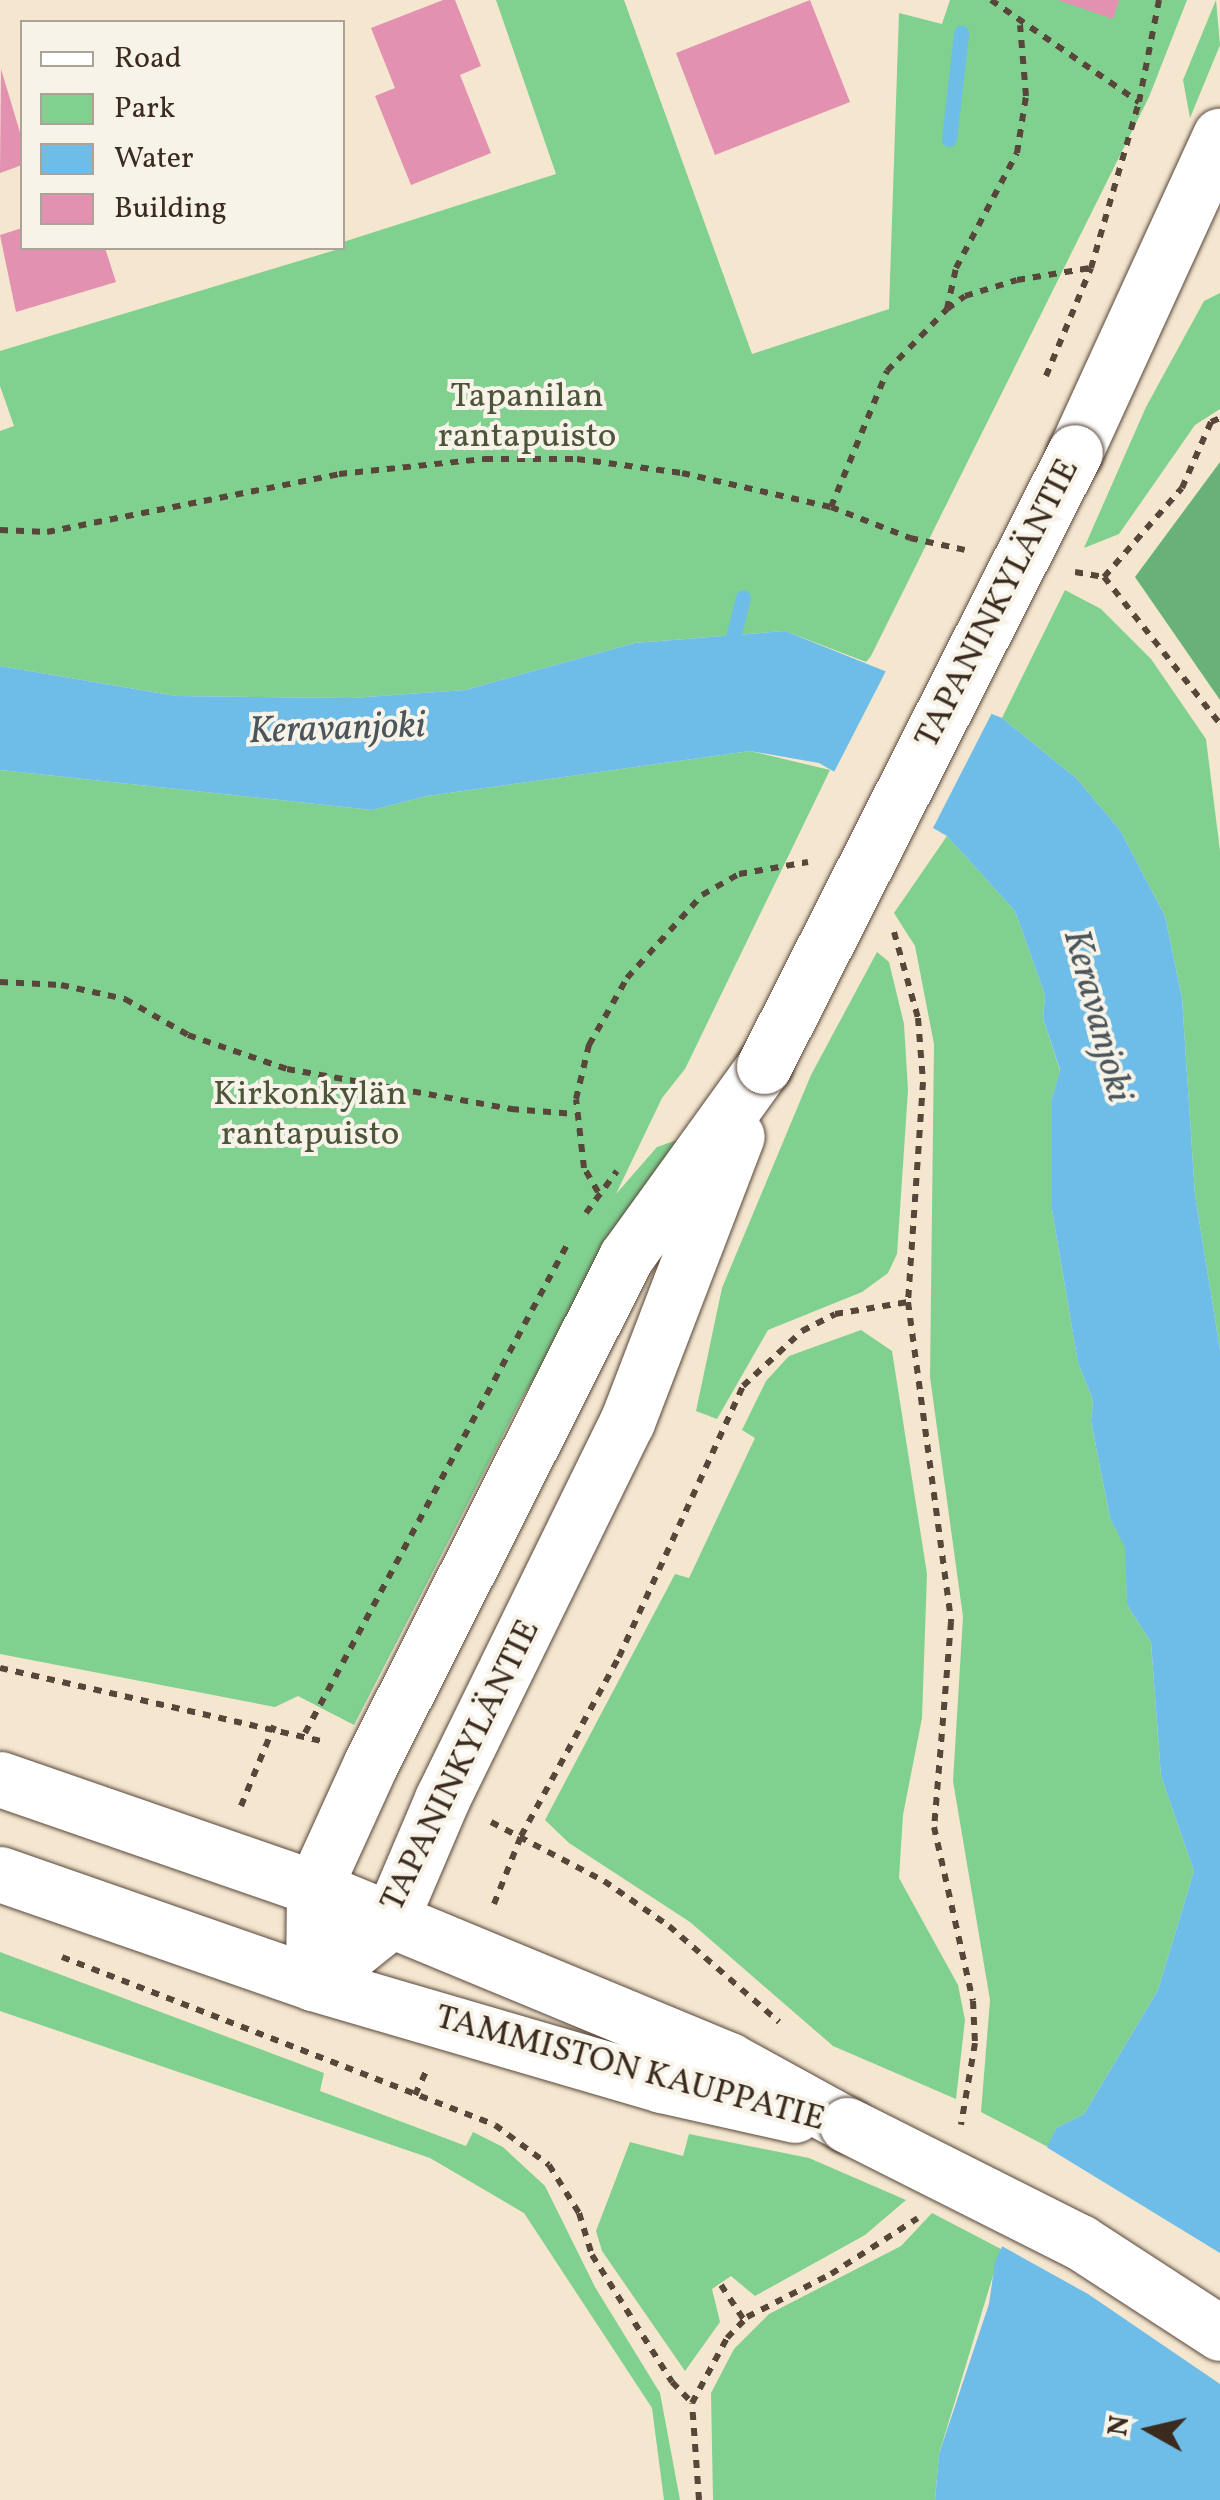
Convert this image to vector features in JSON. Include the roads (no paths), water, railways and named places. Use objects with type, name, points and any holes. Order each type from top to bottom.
[{"type":"main road","name":"TAPANINKYLÄNTIE","points":[[314,1983],[390,1921],[442,1800],[626,1422],[764,1066],[1075,452],[1220,136]]},
{"type":"main road","name":"TAPANINKYLÄNTIE","points":[[314,1983],[314,1888],[626,1257],[764,1066]]},
{"type":"main road","name":"TAMMISTON KAUPPATIE","points":[[0,1778],[314,1888],[729,2060],[847,2125]]},
{"type":"main road","name":"TAMMISTON KAUPPATIE","points":[[0,1874],[314,1983],[661,2085],[847,2125]]},
{"type":"main road","points":[[847,2125],[1080,2242],[1220,2333]]},
{"type":"water","name":"Keravanjoki","points":[[785,631],[1002,718],[1076,778],[1120,830],[1165,916],[1182,998],[1195,1195],[1220,1350],[1220,2500],[935,2500],[939,2454],[989,2304],[995,2262],[1056,2128],[1084,2114],[1158,1990],[1194,1871],[1161,1776],[1151,1642],[1127,1605],[1125,1547],[1110,1518],[1091,1421],[1093,1400],[1078,1363],[1052,1210],[1052,1099],[1060,1070],[1043,1018],[1045,995],[1015,911],[947,836],[819,763],[750,751],[427,796],[372,810],[0,770],[0,666],[176,696],[352,698],[465,690],[635,643]]},
{"type":"waterway","points":[[949,139],[961,33]]},
{"type":"waterway","points":[[733,638],[743,597]]},
{"type":"park label","name":"Tapanilan rantapuisto","points":[[527,417]]},
{"type":"park label","name":"Kirkonkylän rantapuisto","points":[[310,1115]]}]
